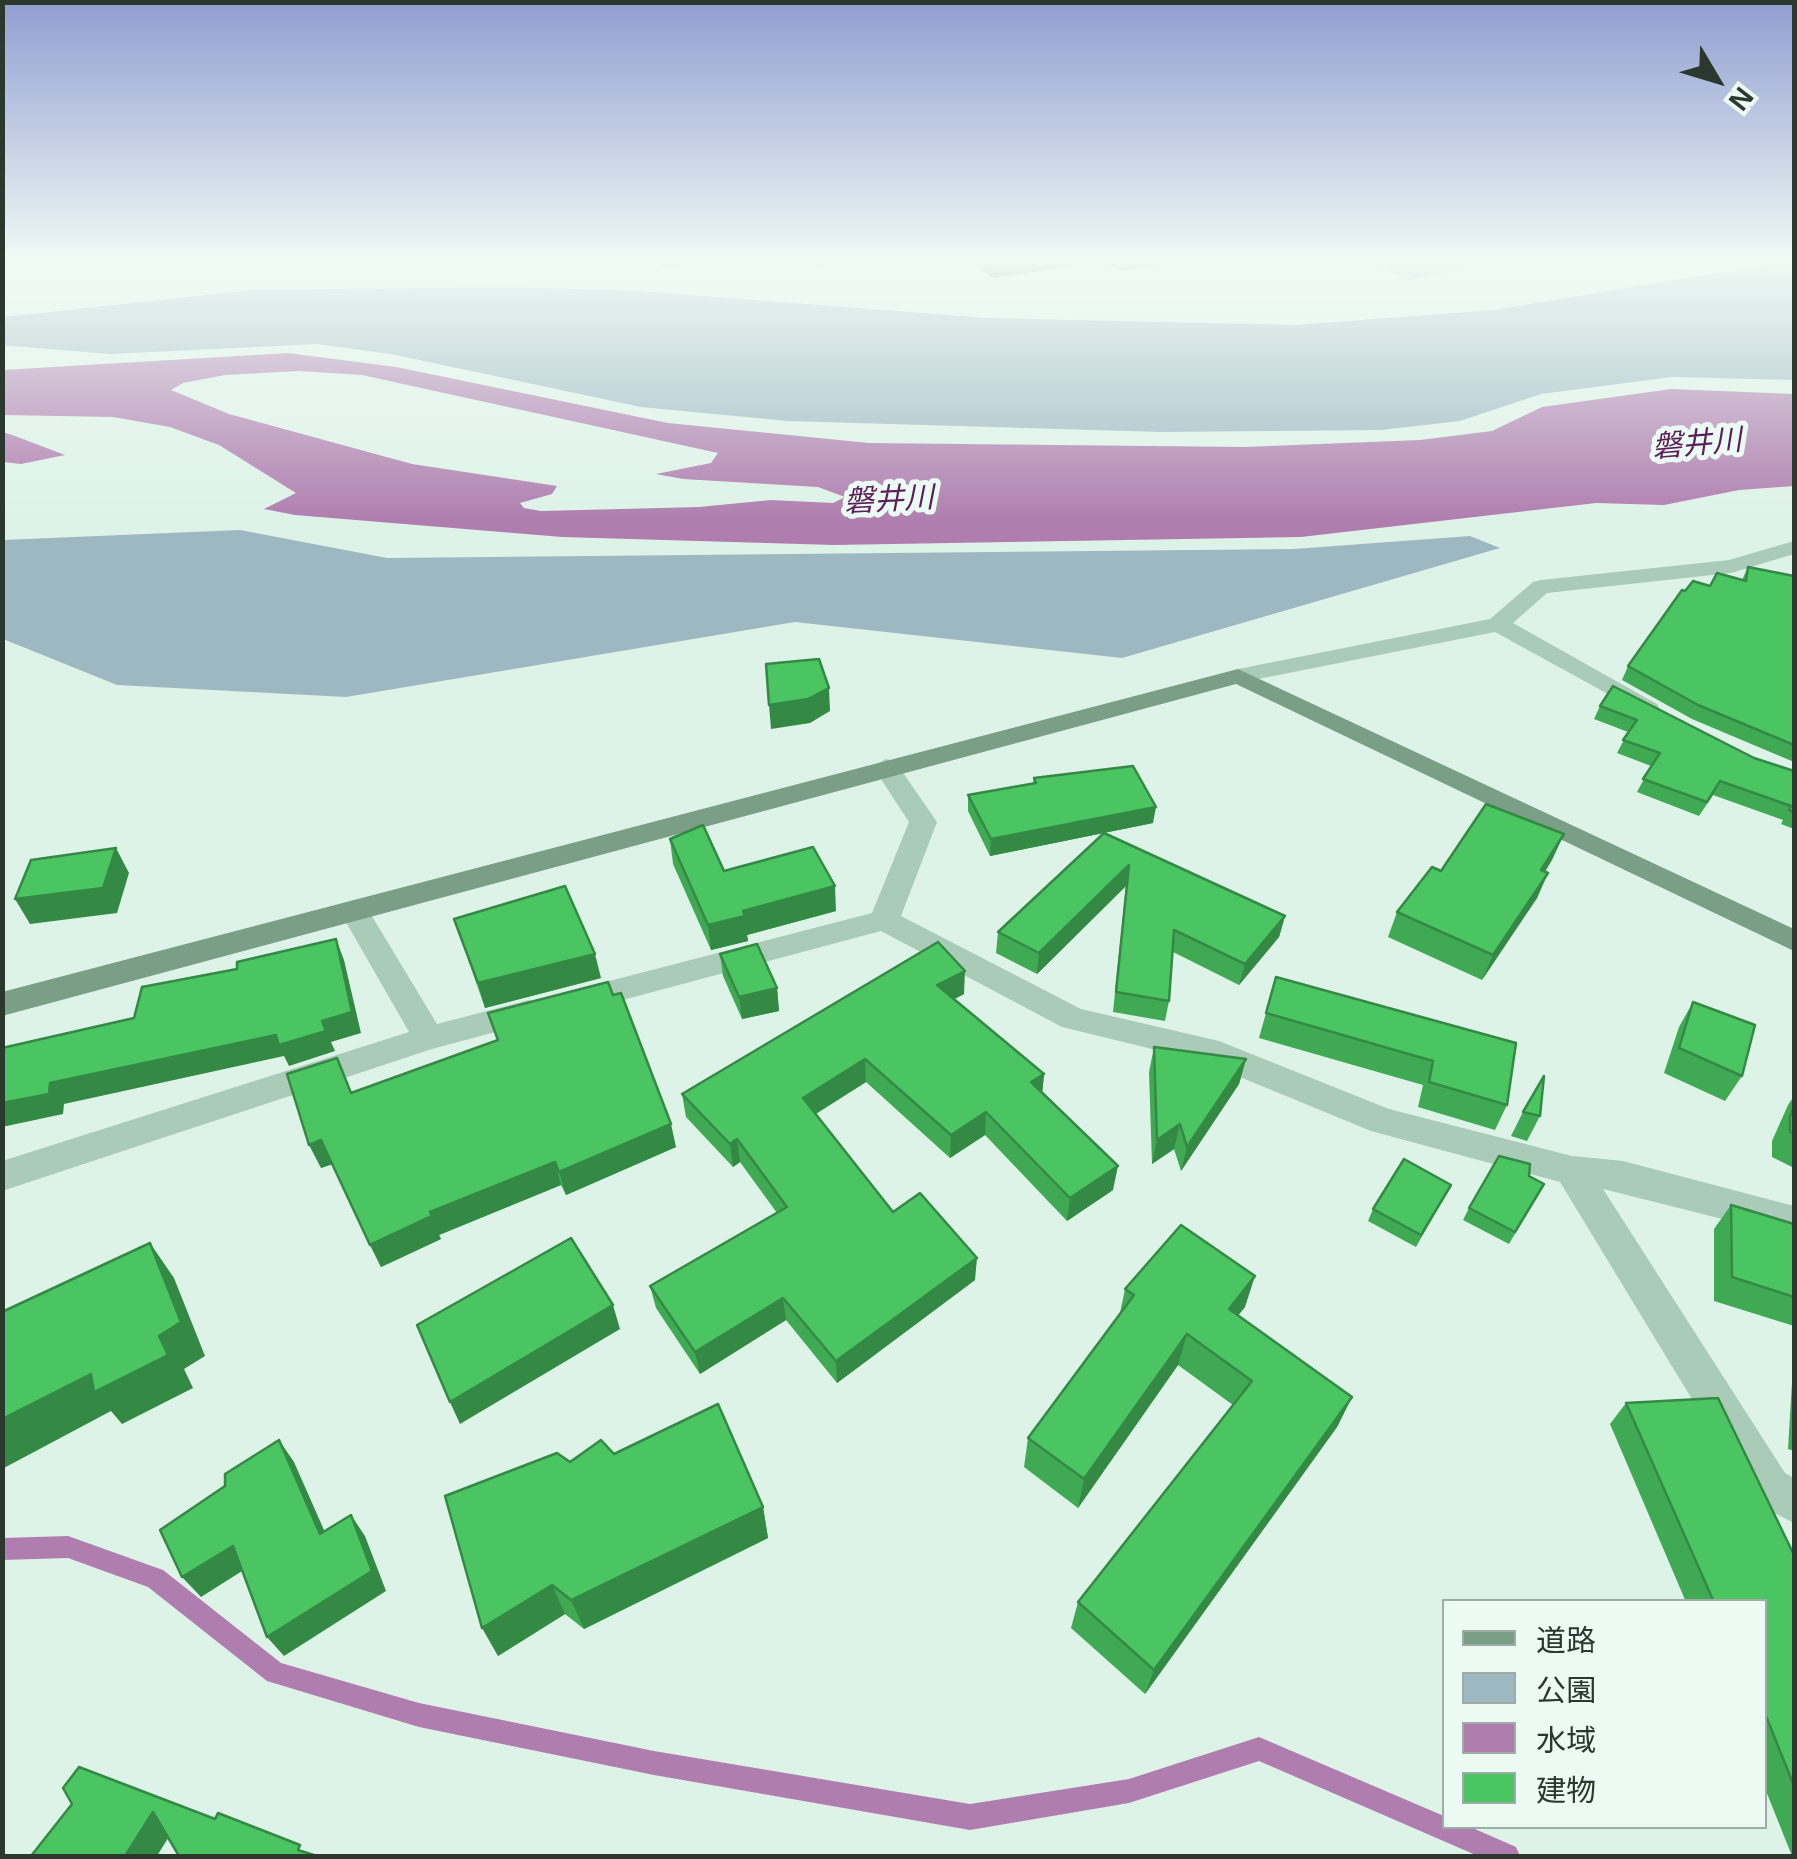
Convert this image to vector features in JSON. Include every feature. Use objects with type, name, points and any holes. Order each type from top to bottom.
[{"type":"street","points":[[2,1004],[886,766],[1238,676],[1498,624],[1541,587],[1731,566],[1794,546]]},
{"type":"street","points":[[1731,566],[1778,579]]},
{"type":"street","points":[[1498,624],[1664,718]]},
{"type":"street","points":[[1238,676],[1794,940]]},
{"type":"street","points":[[884,920],[923,822],[886,766]]},
{"type":"street","points":[[354,910],[429,1038]]},
{"type":"street","points":[[2,1176],[429,1038],[884,920],[1073,1020],[1207,1050],[1383,1121],[1572,1171],[1623,1176],[1794,1221]]},
{"type":"street","points":[[1572,1171],[1770,1488],[1794,1502]]},
{"type":"green space","points":[[23,347],[260,347],[110,354]]},
{"type":"green space","points":[[337,347],[1794,347],[1794,380],[1672,377],[1541,394],[1460,421],[1381,430],[1162,432],[787,421],[641,407],[391,354]]},
{"type":"green space","points":[[240,530],[387,558],[1294,549],[1470,536],[1500,548],[1122,658],[795,622],[346,697],[117,685],[3,639],[3,540]]},
{"type":"water","name":"磐井川","points":[[288,353],[396,367],[668,423],[869,443],[1245,447],[1420,440],[1492,431],[1542,407],[1671,389],[1794,394],[1794,486],[1739,490],[1664,505],[1596,503],[1301,537],[834,545],[562,537],[295,515],[264,509],[296,493],[219,445],[170,427],[113,417],[3,415],[3,370]],"holes":[[[299,371],[362,375],[718,453],[711,463],[656,474],[818,487],[845,497],[833,503],[771,500],[699,507],[541,511],[524,508],[520,503],[552,494],[557,486],[412,464],[229,414],[171,390],[183,383],[225,375]]]},
{"type":"water","points":[[3,432],[65,455],[21,464],[3,462]]},
{"type":"building","points":[[1748,567],[1794,576],[1794,745],[1698,705],[1628,666],[1682,590],[1693,581],[1710,586],[1717,573],[1746,581]]},
{"type":"building","points":[[819,659],[829,688],[808,699],[769,705],[766,664]]},
{"type":"building","points":[[1613,686],[1754,758],[1794,771],[1794,812],[1789,810],[1791,806],[1720,781],[1707,802],[1643,779],[1660,753],[1623,740],[1637,720],[1600,706]]},
{"type":"building","points":[[1133,766],[1156,807],[991,839],[968,795],[1036,783],[1034,778]]},
{"type":"building","points":[[1486,804],[1564,834],[1541,870],[1548,873],[1493,955],[1397,912],[1432,867],[1441,871]]},
{"type":"building","points":[[703,825],[724,871],[813,847],[835,886],[743,911],[745,916],[708,925],[670,839]]},
{"type":"building","points":[[1104,833],[1285,916],[1245,964],[1174,930],[1169,1001],[1116,992],[1129,865],[1039,953],[998,932]]},
{"type":"building","points":[[116,848],[103,888],[15,899],[31,860]]},
{"type":"building","points":[[565,886],[595,954],[478,983],[454,919]]},
{"type":"building","points":[[336,939],[352,1012],[322,1021],[326,1031],[279,1045],[276,1035],[50,1083],[49,1094],[2,1103],[2,1048],[134,1018],[142,987],[237,969],[237,962]]},
{"type":"building","points":[[938,942],[965,971],[937,985],[1044,1074],[1031,1082],[1118,1166],[1070,1198],[986,1112],[951,1135],[865,1059],[803,1098],[893,1212],[920,1193],[977,1258],[836,1361],[783,1298],[695,1352],[650,1286],[787,1207],[737,1139],[730,1144],[682,1094]]},
{"type":"building","points":[[757,944],[777,988],[739,997],[720,954]]},
{"type":"building","points":[[1276,977],[1516,1043],[1507,1105],[1429,1082],[1433,1061],[1266,1013]]},
{"type":"building","points":[[608,982],[613,995],[621,993],[671,1124],[559,1172],[555,1162],[430,1212],[432,1216],[370,1245],[321,1140],[309,1145],[287,1074],[337,1058],[351,1093],[498,1040],[488,1013]]},
{"type":"building","points":[[1693,1002],[1755,1025],[1742,1076],[1679,1048]]},
{"type":"building","points":[[1154,1047],[1246,1059],[1187,1147],[1180,1124],[1157,1140]]},
{"type":"building","points":[[1544,1076],[1540,1116],[1523,1112]]},
{"type":"building","points":[[1794,1106],[1794,1134],[1790,1132],[1790,1117]]},
{"type":"building","points":[[1499,1156],[1530,1164],[1529,1176],[1544,1184],[1515,1232],[1469,1208]]},
{"type":"building","points":[[1404,1159],[1451,1185],[1421,1235],[1373,1209]]},
{"type":"building","points":[[1731,1205],[1794,1224],[1794,1297],[1732,1277]]},
{"type":"building","points":[[1181,1225],[1255,1276],[1229,1309],[1352,1397],[1154,1670],[1078,1602],[1252,1381],[1187,1334],[1084,1479],[1028,1438],[1134,1295],[1125,1289]]},
{"type":"building","points":[[571,1238],[613,1305],[450,1402],[417,1325]]},
{"type":"building","points":[[150,1243],[181,1322],[159,1336],[168,1355],[94,1392],[91,1374],[2,1419],[2,1312]]},
{"type":"building","points":[[1718,1398],[1794,1555],[1794,1786],[1767,1718],[1767,1599],[1713,1599],[1626,1403]]},
{"type":"building","points":[[718,1404],[763,1507],[571,1600],[552,1585],[482,1628],[445,1496],[557,1453],[570,1462],[601,1440],[614,1454]]},
{"type":"building","points":[[279,1440],[320,1534],[351,1515],[372,1571],[267,1637],[233,1546],[182,1577],[160,1530],[225,1486],[225,1474]]},
{"type":"building","points":[[79,1767],[215,1819],[218,1813],[300,1845],[298,1850],[317,1856],[179,1856],[153,1812],[125,1856],[31,1856],[72,1804],[63,1788]]},
{"type":"waterway","points":[[2,1549],[68,1547],[155,1578],[275,1673],[419,1715],[654,1763],[970,1817],[1129,1791],[1259,1749],[1442,1828]]},
{"type":"waterway","points":[[1444,1829],[1507,1856]]}]
